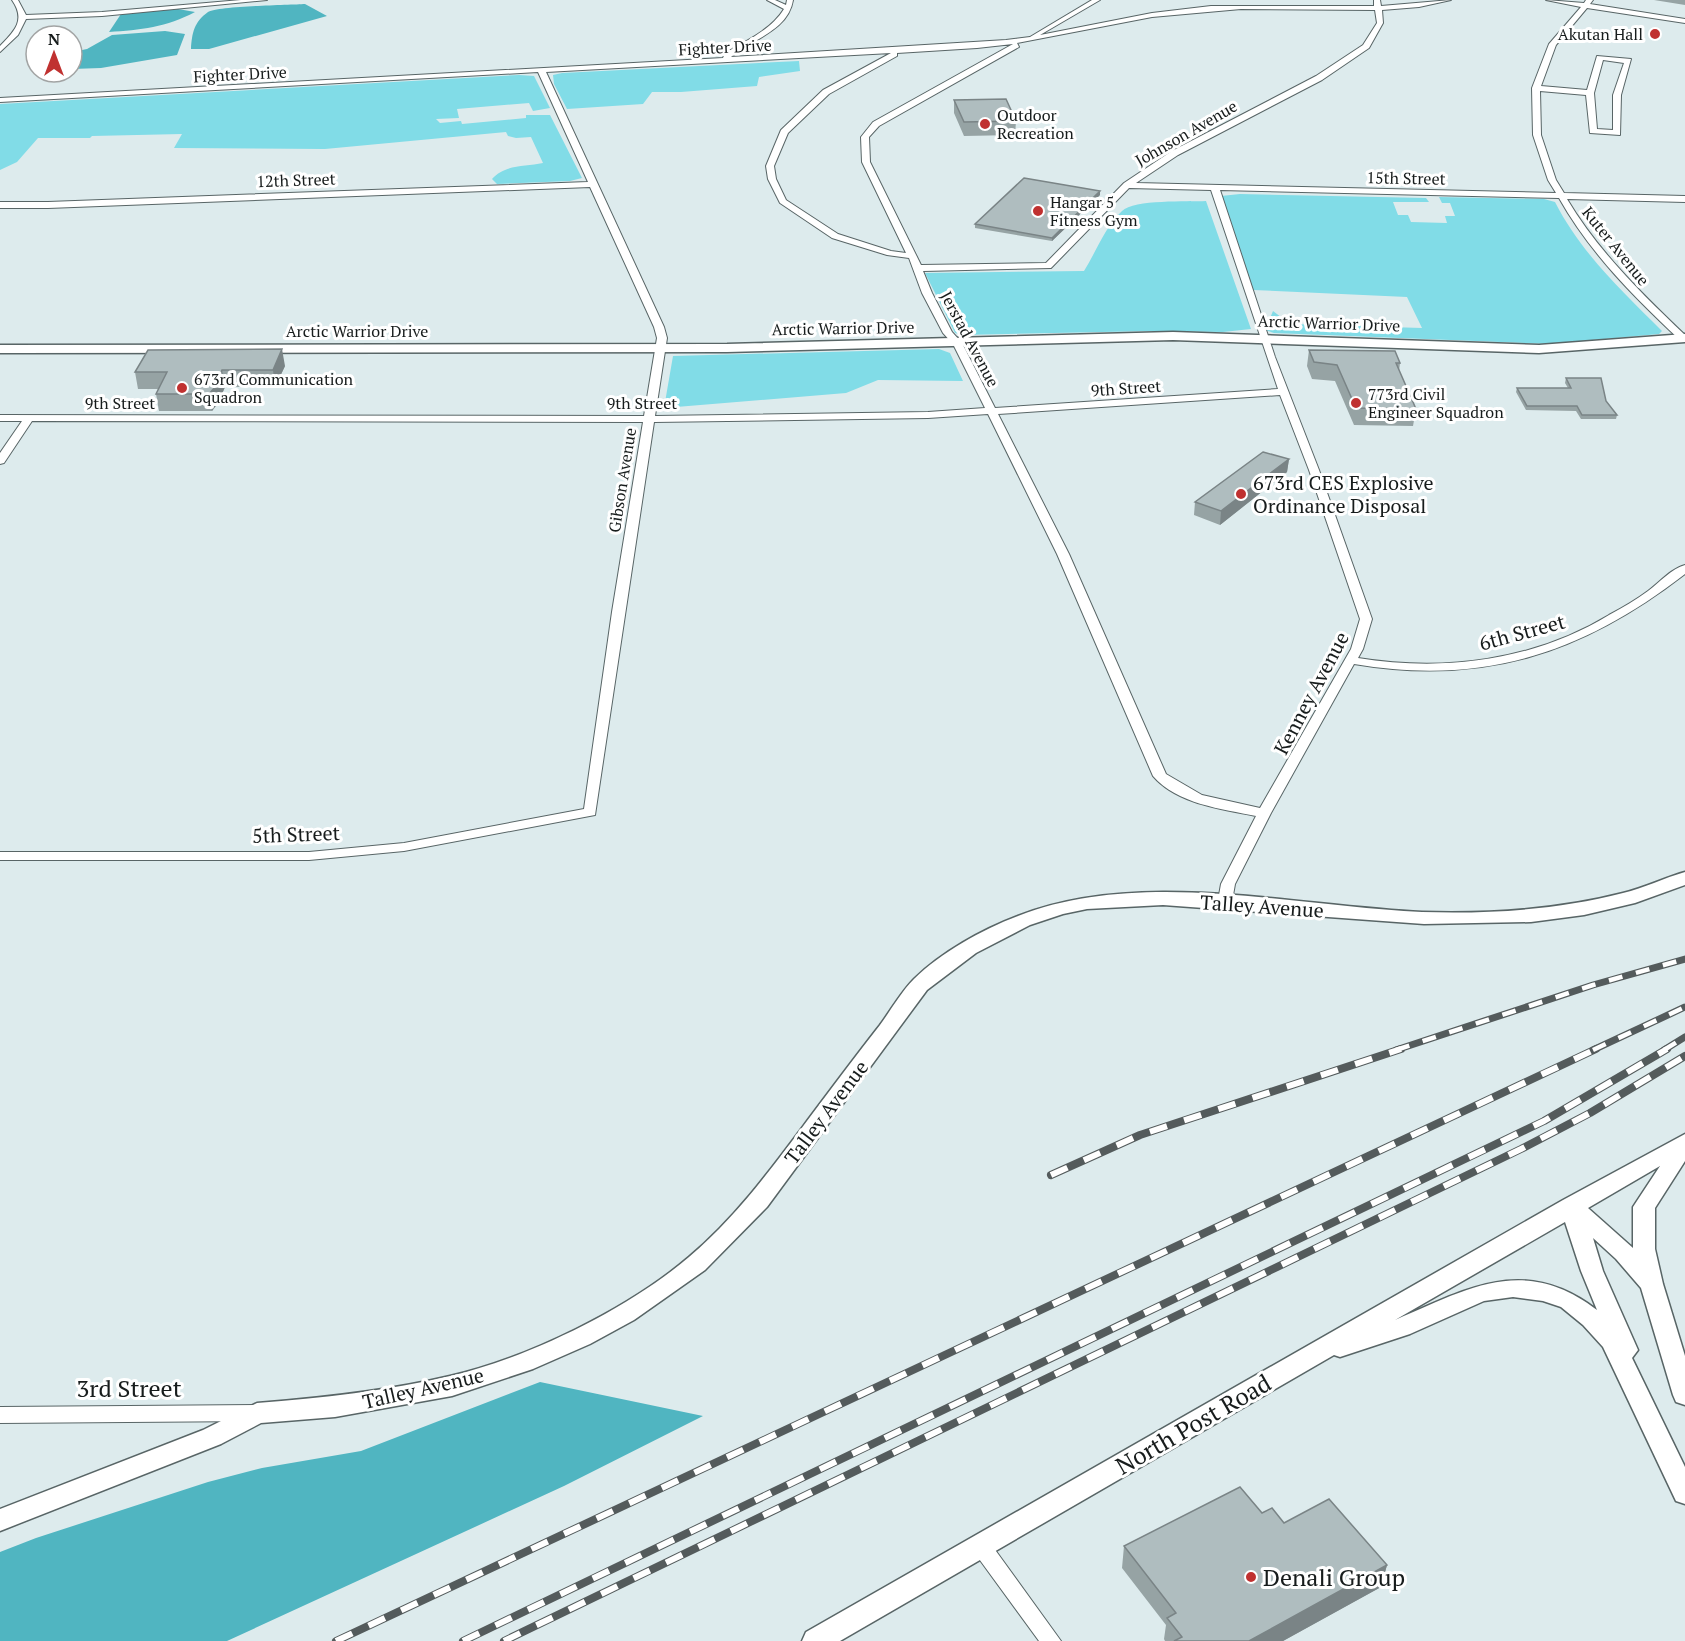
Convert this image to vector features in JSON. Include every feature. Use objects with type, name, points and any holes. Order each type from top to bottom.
[{"type":"main road","name":"Arctic Warrior Drive","points":[[0,349],[659,348],[957,343],[1173,336],[1539,349],[1684,338]]},
{"type":"street","points":[[0,50],[16,34],[24,17],[20,5],[15,0]]},
{"type":"street","points":[[24,17],[102,14],[264,0]]},
{"type":"street","points":[[770,0],[789,9]]},
{"type":"street","points":[[726,60],[728,55],[783,19],[789,9],[790,0]]},
{"type":"street","name":"Jerstad Avenue","points":[[1097,0],[876,124],[865,137],[866,162],[918,268],[927,292],[948,333],[957,343],[1063,554],[1160,776],[1179,791],[1203,802],[1264,813]]},
{"type":"street","name":"Fighter Drive","points":[[0,100],[898,51],[1020,42],[1188,10],[1448,0]]},
{"type":"street","points":[[1549,0],[1587,3],[1685,21]]},
{"type":"street","name":"Kuter Avenue","points":[[1587,3],[1553,42],[1539,74],[1534,118],[1539,145],[1546,168],[1571,216],[1608,265],[1637,297],[1684,338]]},
{"type":"street","name":"Johnson Avenue","points":[[918,268],[1048,266],[1127,185],[1175,153],[1319,78],[1366,46],[1380,23],[1377,4]]},
{"type":"street","points":[[898,51],[826,92],[784,132],[770,166],[772,179],[783,201],[835,236],[890,253],[911,256]]},
{"type":"street","points":[[1600,58],[1628,61],[1617,96],[1617,133],[1593,131],[1590,93],[1600,58]]},
{"type":"street","name":"Gibson Avenue","points":[[541,70],[662,338],[648,418],[590,812]]},
{"type":"street","points":[[1536,88],[1590,93]]},
{"type":"street","name":"12th Street","points":[[0,205],[594,184]]},
{"type":"street","name":"15th Street","points":[[1127,185],[1685,199]]},
{"type":"street","name":"Kenney Avenue","points":[[1215,188],[1264,338],[1314,470],[1366,619],[1357,649],[1264,813],[1228,884],[1225,901]]},
{"type":"street","name":"9th Street","points":[[0,418],[648,418],[991,413],[1283,392]]},
{"type":"street","points":[[0,461],[29,418]]},
{"type":"street","name":"6th Street","points":[[1350,660],[1401,669],[1441,669],[1493,661],[1556,645],[1620,615],[1654,594],[1685,568]]},
{"type":"street","name":"5th Street","points":[[0,856],[309,856],[404,846],[590,812]]},
{"type":"street","name":"Talley Avenue","points":[[0,1520],[212,1437],[257,1413],[335,1407],[452,1386],[525,1362],[582,1337],[626,1314],[669,1286],[697,1264],[759,1201],[920,985],[948,961],[1000,930],[1061,909],[1127,900],[1225,901],[1420,918],[1490,919],[1593,906],[1634,896],[1685,878]]},
{"type":"street","points":[[1684,1142],[1644,1207],[1644,1249],[1651,1284],[1685,1395]]},
{"type":"street","name":"North Post Road","points":[[816,1641],[1684,1142]]},
{"type":"street","points":[[1571,1206],[1624,1253],[1651,1284]]},
{"type":"street","points":[[1571,1206],[1592,1271],[1627,1351],[1638,1392]]},
{"type":"street","points":[[1303,1360],[1402,1327],[1481,1293],[1513,1288],[1544,1292],[1569,1301],[1591,1318],[1612,1341],[1685,1493]]},
{"type":"street","name":"3rd Street","points":[[0,1415],[257,1413]]},
{"type":"street","points":[[981,1546],[1051,1641]]},
{"type":"shaded area","points":[[305,4],[327,16],[209,49],[191,49],[195,28],[208,12],[238,7]]},
{"type":"shaded area","points":[[178,9],[195,12],[153,27],[109,32],[121,14]]},
{"type":"shaded area","points":[[165,31],[185,34],[177,55],[101,68],[84,69],[84,50],[112,35]]},
{"type":"shaded area","points":[[799,61],[800,71],[759,77],[757,86],[652,92],[643,104],[567,109],[554,84],[553,75],[562,73]]},
{"type":"shaded area","points":[[534,76],[550,108],[533,111],[529,103],[457,109],[459,118],[436,119],[440,123],[461,121],[462,124],[526,118],[526,115],[550,115],[582,178],[570,181],[497,184],[492,179],[503,171],[543,163],[531,137],[516,138],[508,136],[506,132],[325,149],[174,148],[182,134],[38,138],[17,162],[0,170],[0,104]]},
{"type":"shaded area","points":[[1240,194],[1426,198],[1429,202],[1393,202],[1398,215],[1408,215],[1411,222],[1447,223],[1445,216],[1455,216],[1450,203],[1442,203],[1439,197],[1544,199],[1555,202],[1565,221],[1590,255],[1662,331],[1659,334],[1549,344],[1274,333],[1265,330],[1273,311],[1290,324],[1422,328],[1407,297],[1253,290],[1221,196]]},
{"type":"shaded area","points":[[1175,201],[1206,201],[1251,329],[1223,332],[1151,331],[963,335],[955,333],[925,273],[1084,271],[1111,224],[1128,207]]},
{"type":"shaded area","points":[[939,349],[950,353],[963,381],[878,380],[846,393],[664,408],[673,356]]},
{"type":"shaded area","points":[[540,1382],[703,1416],[564,1486],[227,1641],[0,1641],[0,1552],[208,1482],[262,1468],[361,1451]]},
{"type":"building","points":[[1006,99],[1016,121],[964,122],[954,100]]},
{"type":"building","name":"Hangar 5 Fitness Gym","points":[[1024,178],[1100,191],[1052,238],[975,224]]},
{"type":"building","points":[[282,349],[273,370],[222,370],[215,387],[209,394],[156,394],[167,372],[135,372],[148,350]]},
{"type":"building","points":[[1309,350],[1395,351],[1400,363],[1396,363],[1416,409],[1356,408],[1337,365],[1314,362]]},
{"type":"building","points":[[1566,378],[1601,378],[1606,401],[1617,415],[1582,415],[1577,406],[1527,406],[1517,388],[1571,388]]},
{"type":"building","points":[[1263,452],[1289,459],[1221,511],[1195,502]]},
{"type":"building","name":"Denali Group","points":[[1240,1487],[1262,1513],[1272,1508],[1284,1523],[1329,1499],[1387,1565],[1249,1641],[1174,1641],[1182,1637],[1167,1618],[1176,1613],[1124,1546]]},
{"type":"railway","points":[[1396,1050],[1593,985],[1685,959]]},
{"type":"railway","points":[[1593,1050],[1685,1007]]},
{"type":"railway","points":[[1664,1050],[1685,1037]]},
{"type":"railway","points":[[1051,1175],[1140,1135],[1401,1049]]},
{"type":"railway","points":[[336,1641],[1596,1049]]},
{"type":"railway","points":[[463,1641],[1544,1121],[1667,1049]]},
{"type":"railway","points":[[504,1641],[1521,1149],[1590,1113],[1685,1056]]},
{"type":"place","name":"Akutan Hall","points":[[1655,34]]},
{"type":"place","name":"Outdoor Recreation","points":[[985,124]]},
{"type":"place","name":"Hangar 5 Fitness Gym","points":[[1038,211]]},
{"type":"place","name":"673rd Communication Squadron","points":[[182,388]]},
{"type":"place","name":"773rd Civil Engineer Squadron","points":[[1356,403]]},
{"type":"place","name":"673rd CES Explosive Ordinance Disposal","points":[[1241,494]]},
{"type":"place","name":"Denali Group","points":[[1251,1577]]}]
